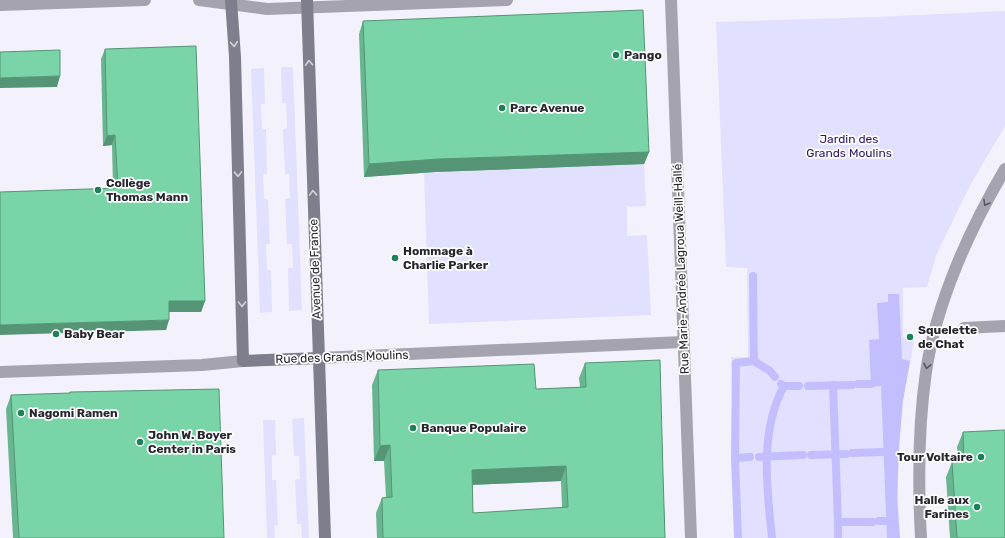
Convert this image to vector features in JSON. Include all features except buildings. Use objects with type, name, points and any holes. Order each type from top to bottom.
[{"type":"street","points":[[0,5],[145,0]]},
{"type":"street","points":[[199,0],[232,2],[267,9],[307,4],[507,0]]},
{"type":"street","name":"Rue Marie-Andrée Lagroua Weill-Hallé","points":[[671,0],[691,538]]},
{"type":"street","points":[[232,2],[235,57],[243,361]]},
{"type":"street","name":"Avenue de France","points":[[307,4],[319,358],[322,405],[325,538]]},
{"type":"street","points":[[921,538],[918,449],[926,370],[942,306],[965,246],[982,209],[1005,169]]},
{"type":"street","points":[[964,328],[1005,326]]},
{"type":"street","name":"Rue des Grands Moulins","points":[[0,372],[202,365],[243,361],[683,342]]},
{"type":"green space","name":"Jardin des Grands Moulins","points":[[1005,11],[1005,126],[972,182],[954,218],[936,256],[927,287],[903,288],[903,337],[914,338],[903,401],[900,435],[898,504],[900,538],[735,538],[731,357],[748,357],[747,268],[726,267],[716,22]]},
{"type":"green space","points":[[281,67],[293,67],[302,310],[289,311],[288,268],[293,268],[292,244],[287,244],[285,199],[290,198],[289,174],[285,174],[283,129],[287,128],[286,103],[282,103]]},
{"type":"green space","points":[[264,68],[265,104],[261,104],[262,129],[266,129],[267,174],[263,174],[264,199],[268,200],[270,244],[266,244],[267,270],[271,270],[272,312],[260,313],[251,69]]},
{"type":"green space","points":[[644,164],[646,206],[627,207],[627,236],[647,235],[651,315],[429,324],[424,173]]},
{"type":"green space","points":[[304,418],[309,538],[302,538],[301,524],[297,524],[295,480],[300,479],[299,456],[294,456],[292,419]]},
{"type":"green space","points":[[263,420],[275,420],[276,455],[272,456],[272,480],[276,480],[278,525],[274,526],[275,538],[267,538]]},
{"type":"shaded area","points":[[888,294],[899,294],[902,359],[910,361],[903,401],[899,447],[897,499],[900,538],[887,538],[881,386],[871,387],[869,340],[879,339],[877,303],[888,302]]},
{"type":"waterway","points":[[753,276],[754,361],[770,371],[775,377]]},
{"type":"waterway","points":[[738,538],[735,458],[736,363],[754,361]]},
{"type":"waterway","points":[[781,384],[784,386],[799,386]]},
{"type":"waterway","points":[[858,384],[871,384]]},
{"type":"waterway","points":[[833,385],[838,522],[873,522]]},
{"type":"waterway","points":[[808,386],[852,385]]},
{"type":"waterway","points":[[772,538],[767,480],[768,441],[776,403],[784,386]]},
{"type":"waterway","points":[[852,453],[884,452]]},
{"type":"waterway","points":[[811,455],[846,454]]},
{"type":"waterway","points":[[759,457],[803,455]]},
{"type":"waterway","points":[[735,458],[750,457]]},
{"type":"waterway","points":[[879,521],[887,521]]},
{"type":"waterway","points":[[838,522],[838,538]]},
{"type":"place","name":"Pango","points":[[616,55]]},
{"type":"place","name":"Parc Avenue","points":[[502,108]]},
{"type":"place","name":"Collège Thomas Mann","points":[[98,190]]},
{"type":"place","name":"Hommage à Charlie Parker","points":[[395,258]]},
{"type":"place","name":"Baby Bear","points":[[56,334]]},
{"type":"place","name":"Squelette de Chat","points":[[910,337]]},
{"type":"place","name":"Nagomi Ramen","points":[[21,413]]},
{"type":"place","name":"Banque Populaire","points":[[413,428]]},
{"type":"place","name":"John W. Boyer Center in Paris","points":[[140,442]]},
{"type":"place","name":"Tour Voltaire","points":[[981,457]]},
{"type":"place","name":"Halle aux Farines","points":[[977,507]]}]
